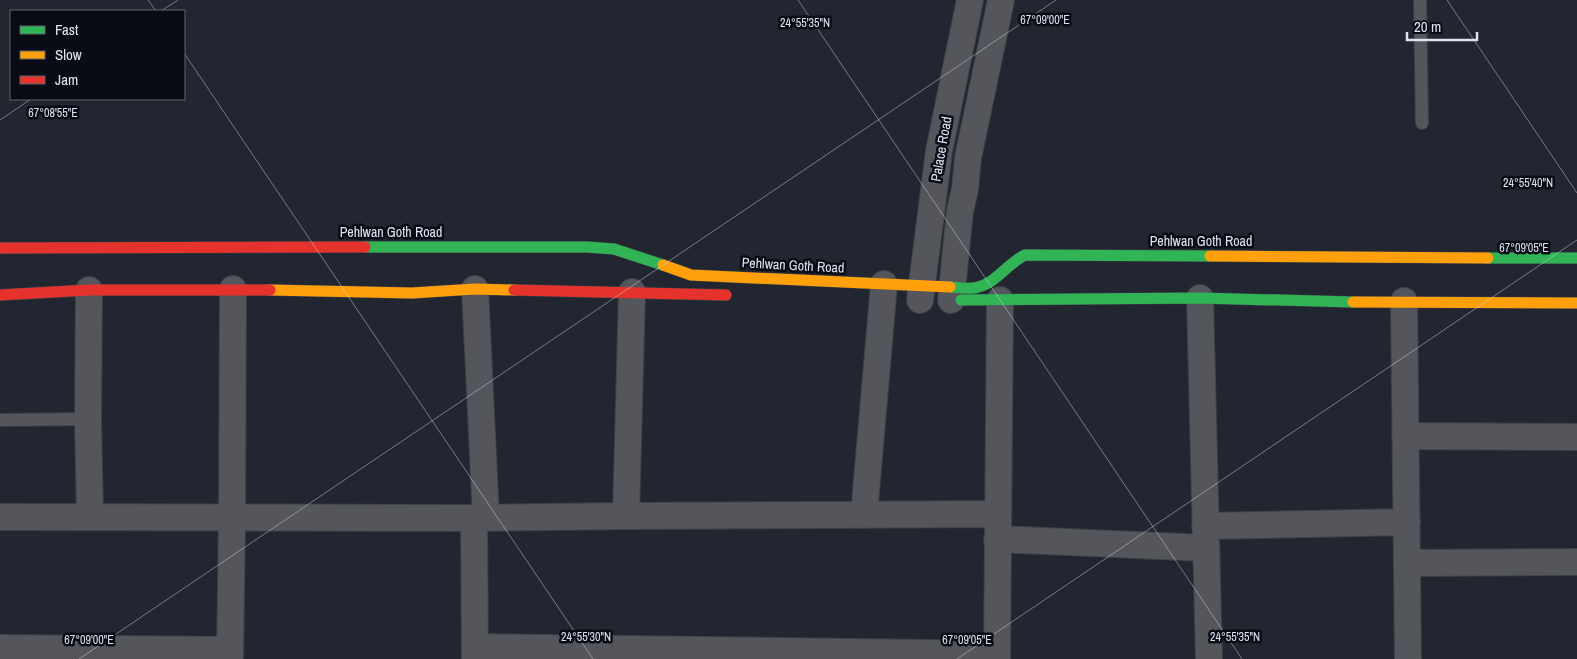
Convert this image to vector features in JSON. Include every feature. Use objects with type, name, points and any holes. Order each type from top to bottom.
[{"type":"main road","name":"Pehlwan Goth Road","points":[[0,248],[587,247],[614,249],[691,275],[883,296],[933,296],[1000,300],[1200,298],[1302,302],[1577,303]]},
{"type":"main road","name":"Pehlwan Goth Road","points":[[933,296],[977,288],[987,284],[1012,262],[1025,255],[1577,258]]},
{"type":"main road","points":[[0,295],[88,290],[233,289],[412,293],[475,290],[632,292],[742,296]]},
{"type":"street","name":"Palace Road","points":[[933,296],[939,151],[970,0]]},
{"type":"street","name":"Palace Road","points":[[933,296],[965,189],[968,158],[1001,0]]},
{"type":"street","points":[[0,648],[230,655],[233,289]]},
{"type":"street","points":[[88,290],[90,516]]},
{"type":"street","points":[[475,290],[480,518],[475,653],[997,657],[1000,300]]},
{"type":"street","points":[[626,516],[632,292]]},
{"type":"street","points":[[864,515],[883,296]]},
{"type":"street","points":[[1200,298],[1209,659]]},
{"type":"street","points":[[1404,301],[1408,659]]},
{"type":"street","points":[[1406,436],[1577,437]]},
{"type":"street","points":[[0,517],[480,518],[864,515],[997,526],[1206,537],[1407,522]]},
{"type":"street","points":[[1407,563],[1577,562]]},
{"type":"lane","points":[[1420,0],[1422,123]]},
{"type":"lane","points":[[0,420],[88,419]]},
{"type":"traffic: fast","points":[[365,247],[587,247],[614,249],[663,265]]},
{"type":"traffic: fast","points":[[950,287],[975,288],[984,285],[1025,255],[1210,256]]},
{"type":"traffic: fast","points":[[1488,258],[1577,258]]},
{"type":"traffic: fast","points":[[961,300],[1200,298],[1353,302]]},
{"type":"traffic: slow","points":[[1210,256],[1488,258]]},
{"type":"traffic: slow","points":[[663,265],[691,275],[950,287]]},
{"type":"traffic: slow","points":[[270,290],[412,293],[475,289],[514,290]]},
{"type":"traffic: slow","points":[[1353,302],[1577,303]]},
{"type":"traffic: jam","points":[[0,248],[365,247]]},
{"type":"traffic: jam","points":[[0,295],[89,290],[270,290]]},
{"type":"traffic: jam","points":[[514,290],[726,295]]}]
